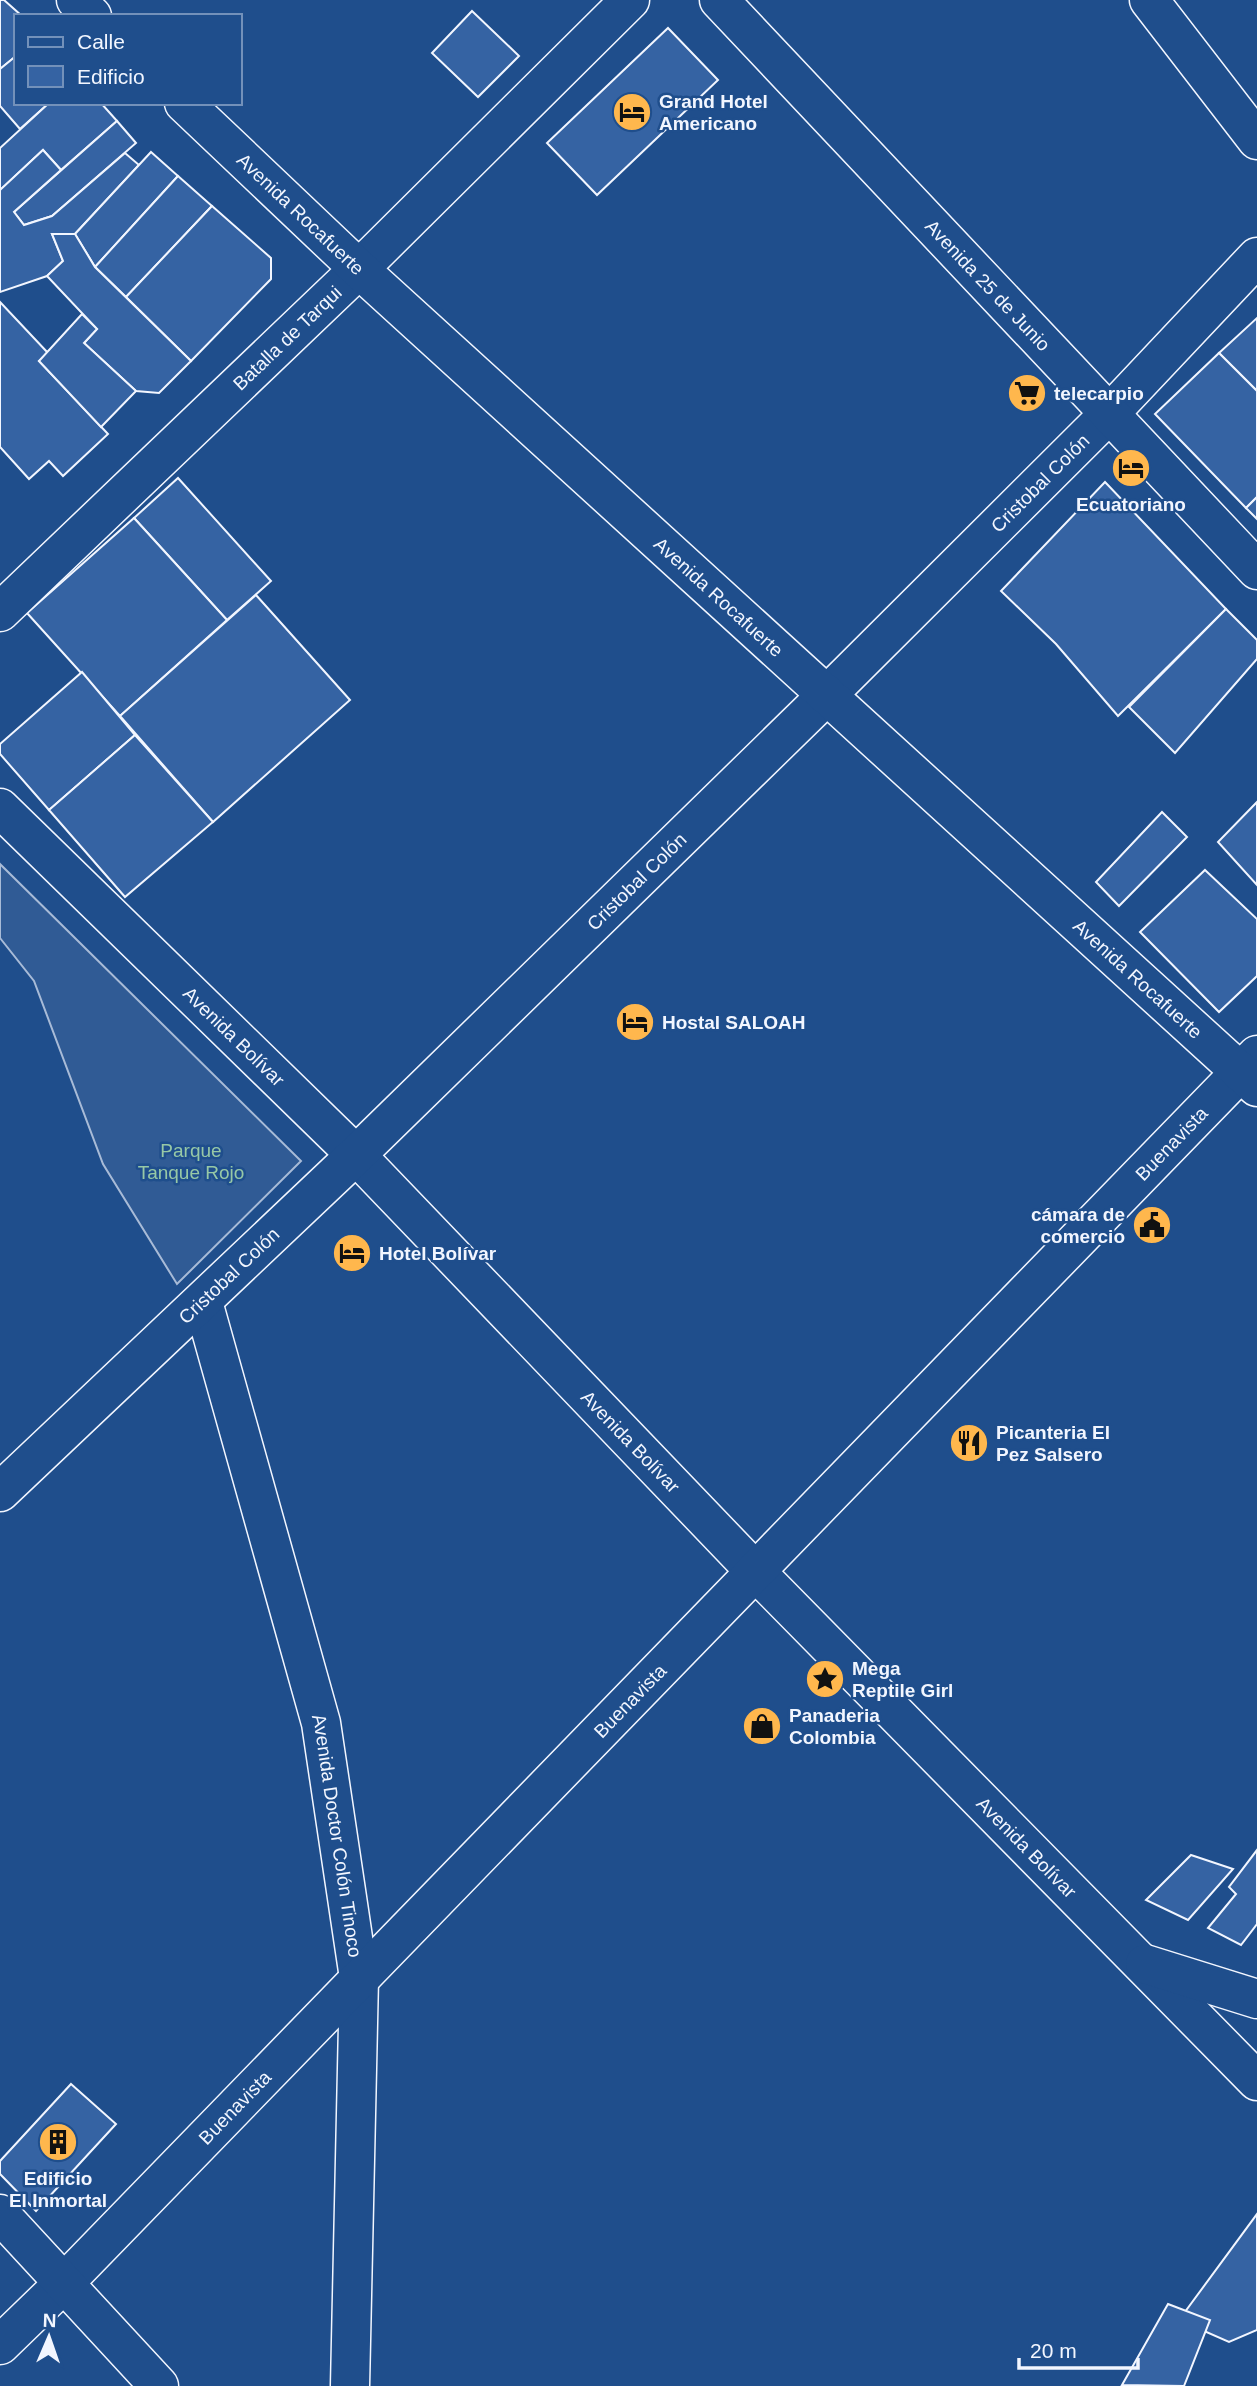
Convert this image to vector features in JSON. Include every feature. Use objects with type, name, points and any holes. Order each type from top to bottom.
[{"type":"street","points":[[75,0],[90,14]]},
{"type":"street","name":"Batalla de Tarqui","points":[[0,612],[359,269],[630,0]]},
{"type":"street","name":"Avenida 25 de Junio","points":[[719,0],[1257,570]]},
{"type":"street","points":[[1149,0],[1257,140]]},
{"type":"street","name":"Avenida Rocafuerte","points":[[186,105],[359,269],[826,696],[1251,1071]]},
{"type":"street","name":"Cristobal Colón","points":[[0,1492],[356,1155],[826,696],[1110,413],[1257,257]]},
{"type":"street","name":"Avenida Bolívar","points":[[0,807],[356,1155],[755,1571],[1257,2081]]},
{"type":"street","name":"Buenavista","points":[[0,2345],[64,2283],[755,1571],[1251,1071]]},
{"type":"street","name":"Avenida Doctor Colón Tinoco","points":[[203,1302],[321,1723],[359,1978],[350,2386]]},
{"type":"street","points":[[1142,1963],[1257,1999]]},
{"type":"street","points":[[0,2214],[159,2386]]},
{"type":"shaded area","name":"Parque Tanque Rojo","points":[[0,864],[301,1161],[177,1284],[103,1164],[34,981],[0,938]]},
{"type":"building","points":[[0,0],[4,0],[20,14],[14,14],[14,58],[0,69]]},
{"type":"building","points":[[472,11],[519,56],[478,97],[432,53]]},
{"type":"building","name":"Grand Hotel Americano","points":[[668,28],[718,80],[597,195],[547,143]]},
{"type":"building","points":[[14,58],[14,105],[47,105],[20,129],[0,106],[0,69]]},
{"type":"building","points":[[47,105],[103,105],[117,121],[61,170],[43,150],[0,190],[0,148]]},
{"type":"building","points":[[117,121],[136,143],[52,216],[24,225],[14,212]]},
{"type":"building","points":[[43,150],[61,170],[14,212],[24,225],[52,216],[125,153],[139,165],[75,234],[52,234],[63,261],[47,276],[0,292],[0,190]]},
{"type":"building","points":[[151,152],[178,176],[95,267],[75,234]]},
{"type":"building","points":[[178,176],[212,206],[126,297],[95,267]]},
{"type":"building","points":[[212,206],[271,258],[271,279],[191,361],[126,297]]},
{"type":"building","points":[[52,234],[75,234],[95,267],[191,361],[159,393],[136,391],[84,343],[97,329],[47,276],[63,261]]},
{"type":"building","points":[[0,302],[48,353],[39,361],[108,434],[63,476],[49,461],[29,479],[0,447]]},
{"type":"building","points":[[82,314],[97,329],[84,343],[136,391],[101,427],[39,361]]},
{"type":"building","points":[[1257,318],[1257,391],[1219,353]]},
{"type":"building","points":[[1219,353],[1257,391],[1257,497],[1246,508],[1155,414]]},
{"type":"building","points":[[178,478],[271,581],[227,620],[134,518]]},
{"type":"building","points":[[1105,482],[1226,609],[1118,716],[1056,644],[1001,591]]},
{"type":"building","points":[[1257,497],[1257,519],[1246,508]]},
{"type":"building","points":[[134,518],[227,620],[120,716],[27,613]]},
{"type":"building","points":[[256,595],[350,700],[213,822],[120,716]]},
{"type":"building","points":[[1226,609],[1257,640],[1257,659],[1175,753],[1129,707]]},
{"type":"building","points":[[82,672],[135,735],[49,810],[0,754],[0,744]]},
{"type":"building","points":[[135,735],[213,822],[125,897],[49,810]]},
{"type":"building","points":[[1257,802],[1257,885],[1218,842]]},
{"type":"building","points":[[1162,812],[1187,837],[1119,906],[1096,882]]},
{"type":"building","points":[[1205,870],[1257,919],[1257,976],[1219,1012],[1140,932]]},
{"type":"building","points":[[1257,1850],[1257,1924],[1241,1945],[1208,1928],[1236,1894],[1229,1887]]},
{"type":"building","points":[[1191,1855],[1233,1869],[1188,1920],[1146,1900]]},
{"type":"building","name":"Edificio El Inmortal","points":[[71,2084],[116,2124],[36,2211],[0,2174],[0,2161]]},
{"type":"building","points":[[1257,2214],[1257,2330],[1229,2342],[1179,2320]]},
{"type":"building","points":[[1168,2304],[1210,2320],[1184,2386],[1122,2385]]},
{"type":"place","name":"Grand Hotel Americano","points":[[632,112]]},
{"type":"place","name":"telecarpio","points":[[1027,393]]},
{"type":"place","name":"Ecuatoriano","points":[[1131,468]]},
{"type":"place","name":"Hostal SALOAH","points":[[635,1022]]},
{"type":"place","name":"cámara de comercio","points":[[1152,1225]]},
{"type":"place","name":"Hotel Bolívar","points":[[352,1253]]},
{"type":"place","name":"Picanteria El Pez Salsero","points":[[969,1443]]},
{"type":"place","name":"Mega Reptile Girl","points":[[825,1679]]},
{"type":"place","name":"Panaderia Colombia","points":[[762,1726]]},
{"type":"place","name":"Edificio El Inmortal","points":[[58,2142]]}]
